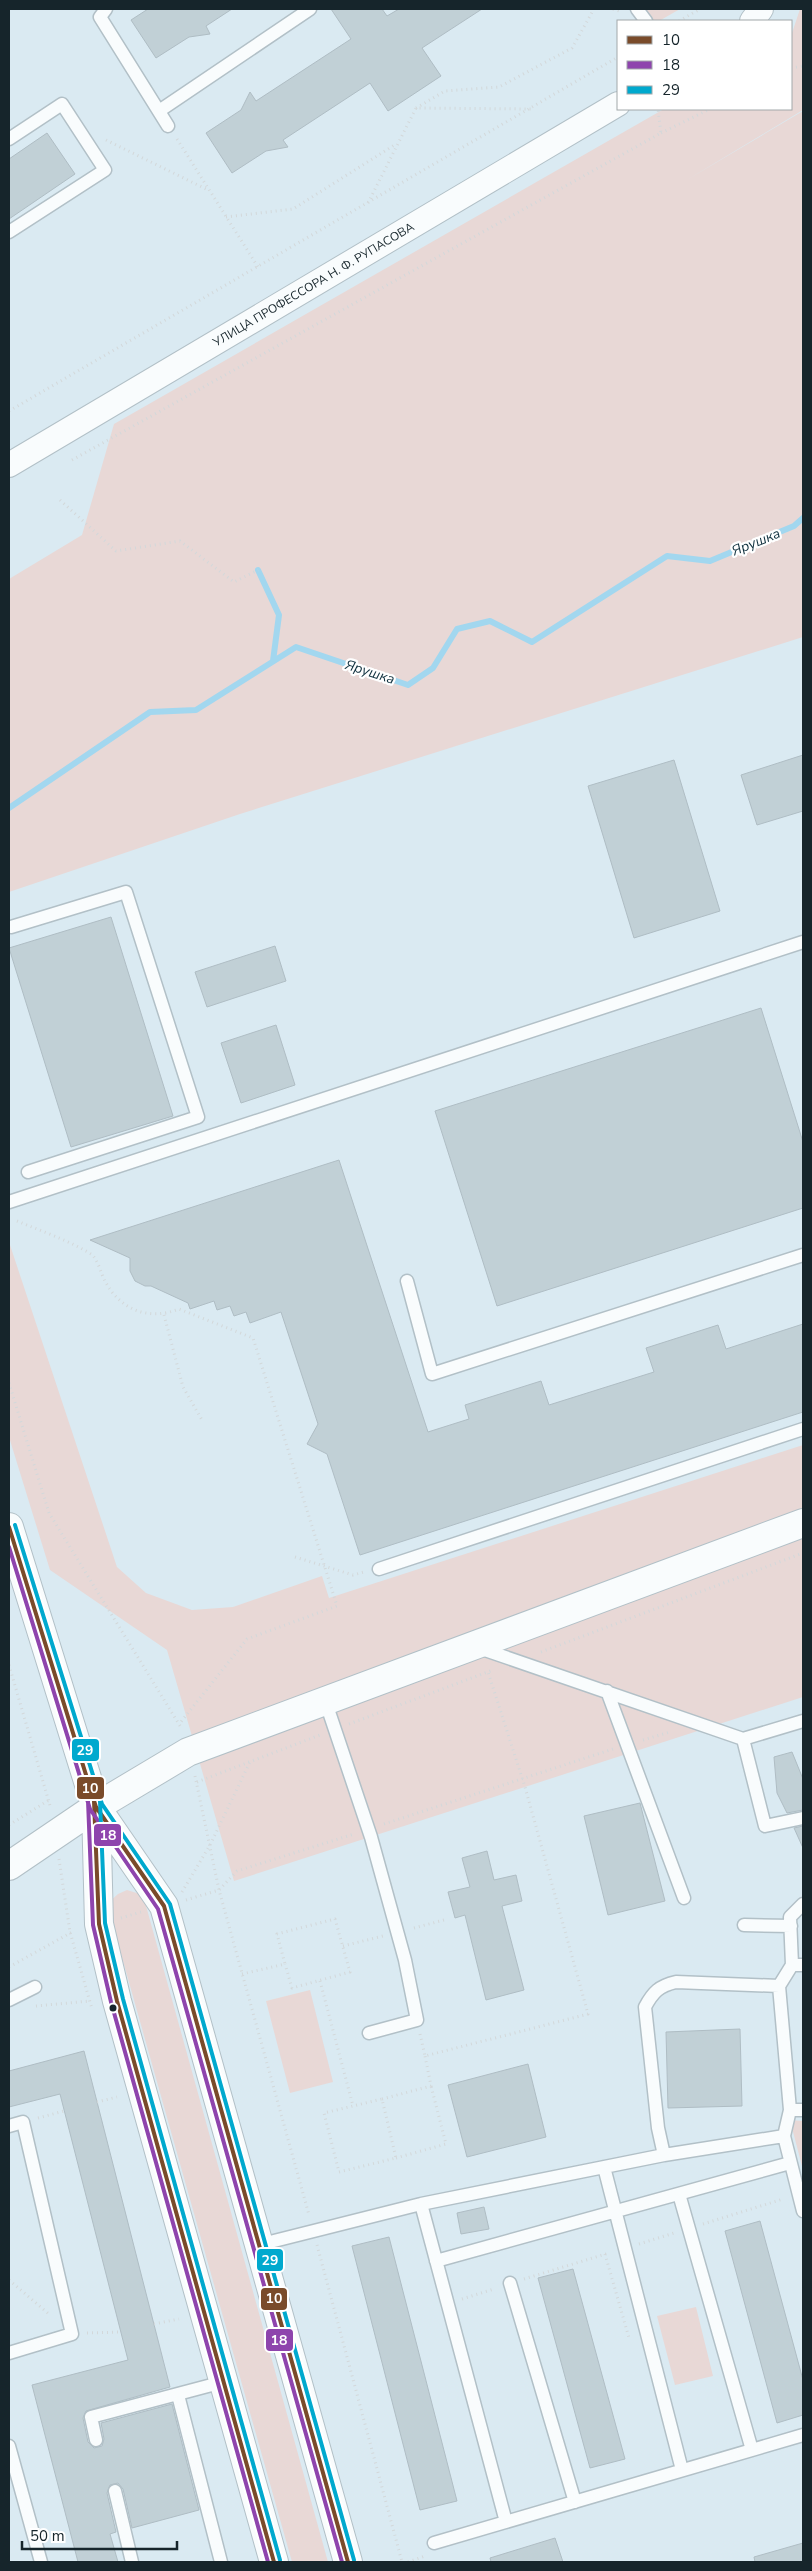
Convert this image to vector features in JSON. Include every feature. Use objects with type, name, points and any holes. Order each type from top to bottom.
[{"type":"main road","points":[[9,1866],[96,1807],[188,1752],[803,1523]]},
{"type":"main road","points":[[9,1527],[96,1807],[99,1924],[117,2001],[274,2562]]},
{"type":"main road","points":[[96,1807],[164,1906],[348,2562]]},
{"type":"street","points":[[753,20],[761,9]]},
{"type":"street","name":"УЛИЦА ПРОФЕССОРА Н. Ф. РУПАСОВА","points":[[9,465],[617,105]]},
{"type":"lane","points":[[106,9],[100,16],[168,126]]},
{"type":"lane","points":[[159,111],[310,9]]},
{"type":"lane","points":[[637,9],[645,20]]},
{"type":"lane","points":[[9,139],[62,104],[104,170],[9,232]]},
{"type":"lane","points":[[11,927],[126,892],[198,1117],[28,1172]]},
{"type":"lane","points":[[9,1202],[803,942]]},
{"type":"lane","points":[[407,1281],[432,1374],[803,1255]]},
{"type":"lane","points":[[379,1569],[803,1429]]},
{"type":"lane","points":[[472,1646],[744,1739],[803,1721]]},
{"type":"lane","points":[[607,1691],[684,1898]]},
{"type":"lane","points":[[325,1700],[368,1830],[405,1960],[417,2020],[369,2033]]},
{"type":"lane","points":[[744,1739],[765,1826],[803,1818]]},
{"type":"lane","points":[[664,2155],[658,2128],[646,2007],[652,1994],[662,1986],[676,1982],[778,1986],[798,1965],[790,1918],[803,1904]]},
{"type":"lane","points":[[744,1926],[791,1926]]},
{"type":"lane","points":[[778,1986],[790,2110],[784,2136],[803,2211]]},
{"type":"lane","points":[[9,2000],[35,1987]]},
{"type":"lane","points":[[790,2110],[803,2110]]},
{"type":"lane","points":[[9,2126],[23,2122],[72,2334],[9,2353]]},
{"type":"lane","points":[[258,2245],[421,2204],[664,2155],[784,2136]]},
{"type":"lane","points":[[436,2261],[790,2163]]},
{"type":"lane","points":[[604,2167],[682,2470]]},
{"type":"lane","points":[[679,2194],[752,2450]]},
{"type":"lane","points":[[421,2204],[506,2522]]},
{"type":"lane","points":[[510,2284],[574,2502]]},
{"type":"lane","points":[[96,2440],[91,2416],[223,2382]]},
{"type":"lane","points":[[178,2395],[221,2562]]},
{"type":"lane","points":[[434,2543],[803,2435]]},
{"type":"lane","points":[[9,2446],[41,2562]]},
{"type":"lane","points":[[114,2491],[132,2562]]},
{"type":"path","points":[[368,204],[416,108],[445,91],[499,87],[572,48],[594,9]]},
{"type":"path","points":[[681,20],[700,9]]},
{"type":"path","points":[[9,412],[617,58]]},
{"type":"path","points":[[416,108],[531,109]]},
{"type":"path","points":[[658,110],[661,134]]},
{"type":"path","points":[[72,460],[661,134],[708,110]]},
{"type":"path","points":[[76,126],[209,190]]},
{"type":"path","points":[[168,126],[258,267]]},
{"type":"path","points":[[226,217],[292,209],[398,143]]},
{"type":"path","points":[[60,500],[116,551],[180,541],[234,582],[258,570]]},
{"type":"path","points":[[17,1220],[93,1255],[106,1283],[121,1304],[138,1311],[164,1315],[179,1309],[253,1338],[337,1606],[247,1639],[180,1723]]},
{"type":"path","points":[[164,1315],[183,1387],[202,1420]]},
{"type":"path","points":[[9,1383],[49,1513],[180,1723],[219,1890],[402,2562]]},
{"type":"path","points":[[295,1557],[353,1574],[379,1569]]},
{"type":"path","points":[[9,1665],[49,1800],[70,1932],[9,1967]]},
{"type":"path","points":[[425,2056],[588,2014],[523,1780],[488,1672]]},
{"type":"path","points":[[219,1890],[237,1871],[699,1723]]},
{"type":"path","points":[[180,1895],[210,1845],[250,1762]]},
{"type":"path","points":[[9,1825],[49,1800]]},
{"type":"path","points":[[335,1919],[350,1972],[292,1988],[285,1964],[277,1934],[335,1919]]},
{"type":"path","points":[[242,1974],[285,1964]]},
{"type":"path","points":[[320,1981],[353,2106]]},
{"type":"path","points":[[27,2007],[90,2002]]},
{"type":"path","points":[[417,2020],[446,2144],[339,2172],[324,2113],[431,2086]]},
{"type":"path","points":[[97,2102],[117,2097]]},
{"type":"path","points":[[382,2099],[396,2158]]},
{"type":"path","points":[[23,2122],[64,2111]]},
{"type":"path","points":[[9,2280],[72,2334],[121,2332]]},
{"type":"path","points":[[154,2324],[179,2319]]},
{"type":"shaded area","points":[[646,9],[680,9],[661,20],[651,20]]},
{"type":"shaded area","points":[[800,9],[803,9],[803,110],[685,181],[803,111],[803,637],[240,814],[9,892],[9,579],[82,535],[114,424],[662,110],[792,110],[792,33]]},
{"type":"shaded area","points":[[9,1242],[117,1567],[146,1593],[192,1610],[233,1607],[322,1576],[329,1598],[803,1445],[803,1697],[234,1881],[167,1650],[50,1570],[9,1437]]},
{"type":"shaded area","points":[[127,1890],[143,1895],[328,2562],[292,2562],[107,1904],[118,1894]]},
{"type":"shaded area","points":[[310,1990],[333,2082],[290,2093],[266,2001]]},
{"type":"shaded area","points":[[790,2120],[803,2121],[803,2170]]},
{"type":"shaded area","points":[[696,2307],[713,2376],[675,2385],[657,2316]]},
{"type":"building","points":[[148,9],[232,9],[206,26],[210,34],[189,37],[156,58],[131,20]]},
{"type":"building","points":[[331,9],[382,9],[387,16],[399,9],[482,9],[422,48],[441,76],[388,111],[370,83],[283,140],[288,147],[266,151],[232,173],[206,133],[241,110],[250,92],[256,101],[351,39]]},
{"type":"building","points":[[47,133],[75,174],[9,219],[9,159]]},
{"type":"building","points":[[803,755],[803,811],[757,825],[741,775]]},
{"type":"building","points":[[674,760],[720,911],[634,938],[588,786]]},
{"type":"building","points":[[111,917],[173,1116],[71,1147],[9,948]]},
{"type":"building","points":[[275,946],[286,981],[207,1007],[195,972]]},
{"type":"building","points":[[761,1008],[803,1142],[803,1208],[497,1306],[435,1111]]},
{"type":"building","points":[[276,1025],[295,1085],[241,1103],[221,1043]]},
{"type":"building","points":[[339,1160],[428,1432],[469,1419],[465,1405],[541,1381],[549,1405],[654,1372],[646,1348],[718,1325],[726,1349],[803,1324],[803,1412],[360,1555],[327,1454],[307,1444],[318,1424],[281,1312],[250,1323],[246,1312],[234,1316],[230,1306],[217,1310],[214,1301],[190,1309],[188,1303],[151,1286],[145,1286],[135,1281],[130,1271],[130,1258],[90,1240]]},
{"type":"building","points":[[792,1752],[803,1779],[803,1810],[787,1813],[777,1793],[774,1757]]},
{"type":"building","points":[[640,1803],[665,1901],[608,1915],[584,1816]]},
{"type":"building","points":[[803,1826],[803,1848],[794,1828]]},
{"type":"building","points":[[487,1851],[494,1880],[516,1875],[522,1901],[502,1906],[524,1990],[486,2000],[465,1915],[455,1918],[448,1892],[470,1887],[462,1858]]},
{"type":"building","points":[[740,2029],[742,2106],[668,2108],[666,2032]]},
{"type":"building","points":[[84,2051],[170,2387],[86,2411],[83,2418],[88,2442],[94,2448],[102,2446],[104,2439],[101,2423],[172,2404],[199,2510],[132,2528],[123,2489],[118,2483],[110,2485],[107,2493],[116,2532],[110,2534],[118,2562],[78,2562],[32,2385],[128,2360],[60,2094],[9,2107],[9,2071]]},
{"type":"building","points":[[528,2064],[546,2137],[467,2157],[448,2085]]},
{"type":"building","points":[[484,2207],[489,2229],[461,2234],[457,2213]]},
{"type":"building","points":[[760,2221],[803,2380],[803,2415],[777,2423],[725,2231]]},
{"type":"building","points":[[389,2237],[457,2501],[420,2510],[352,2246]]},
{"type":"building","points":[[573,2269],[625,2459],[590,2468],[538,2278]]},
{"type":"building","points":[[555,2538],[563,2562],[491,2562],[490,2558]]},
{"type":"building","points":[[803,2543],[803,2562],[755,2562],[754,2557]]},
{"type":"waterway","name":"Ярушка","points":[[9,808],[150,712],[196,710],[296,647],[408,685],[433,668],[457,629],[490,621],[532,642],[667,556],[710,561],[794,526],[803,518]]},
{"type":"waterway","points":[[258,570],[279,615],[273,661]]},
{"type":"transit line","name":"29","points":[[15,1525],[102,1804],[170,1904],[354,2560]]},
{"type":"transit line","name":"10","points":[[9,1527],[96,1807],[164,1906],[348,2562]]},
{"type":"transit line","name":"18","points":[[9,1547],[90,1809],[158,1909],[342,2562]]},
{"type":"transit line","name":"18","points":[[88,1801],[93,1925],[111,2002],[268,2562]]},
{"type":"transit line","name":"10","points":[[94,1801],[99,1924],[117,2001],[274,2562]]},
{"type":"transit line","name":"29","points":[[100,1801],[105,1923],[123,1999],[280,2560]]}]
